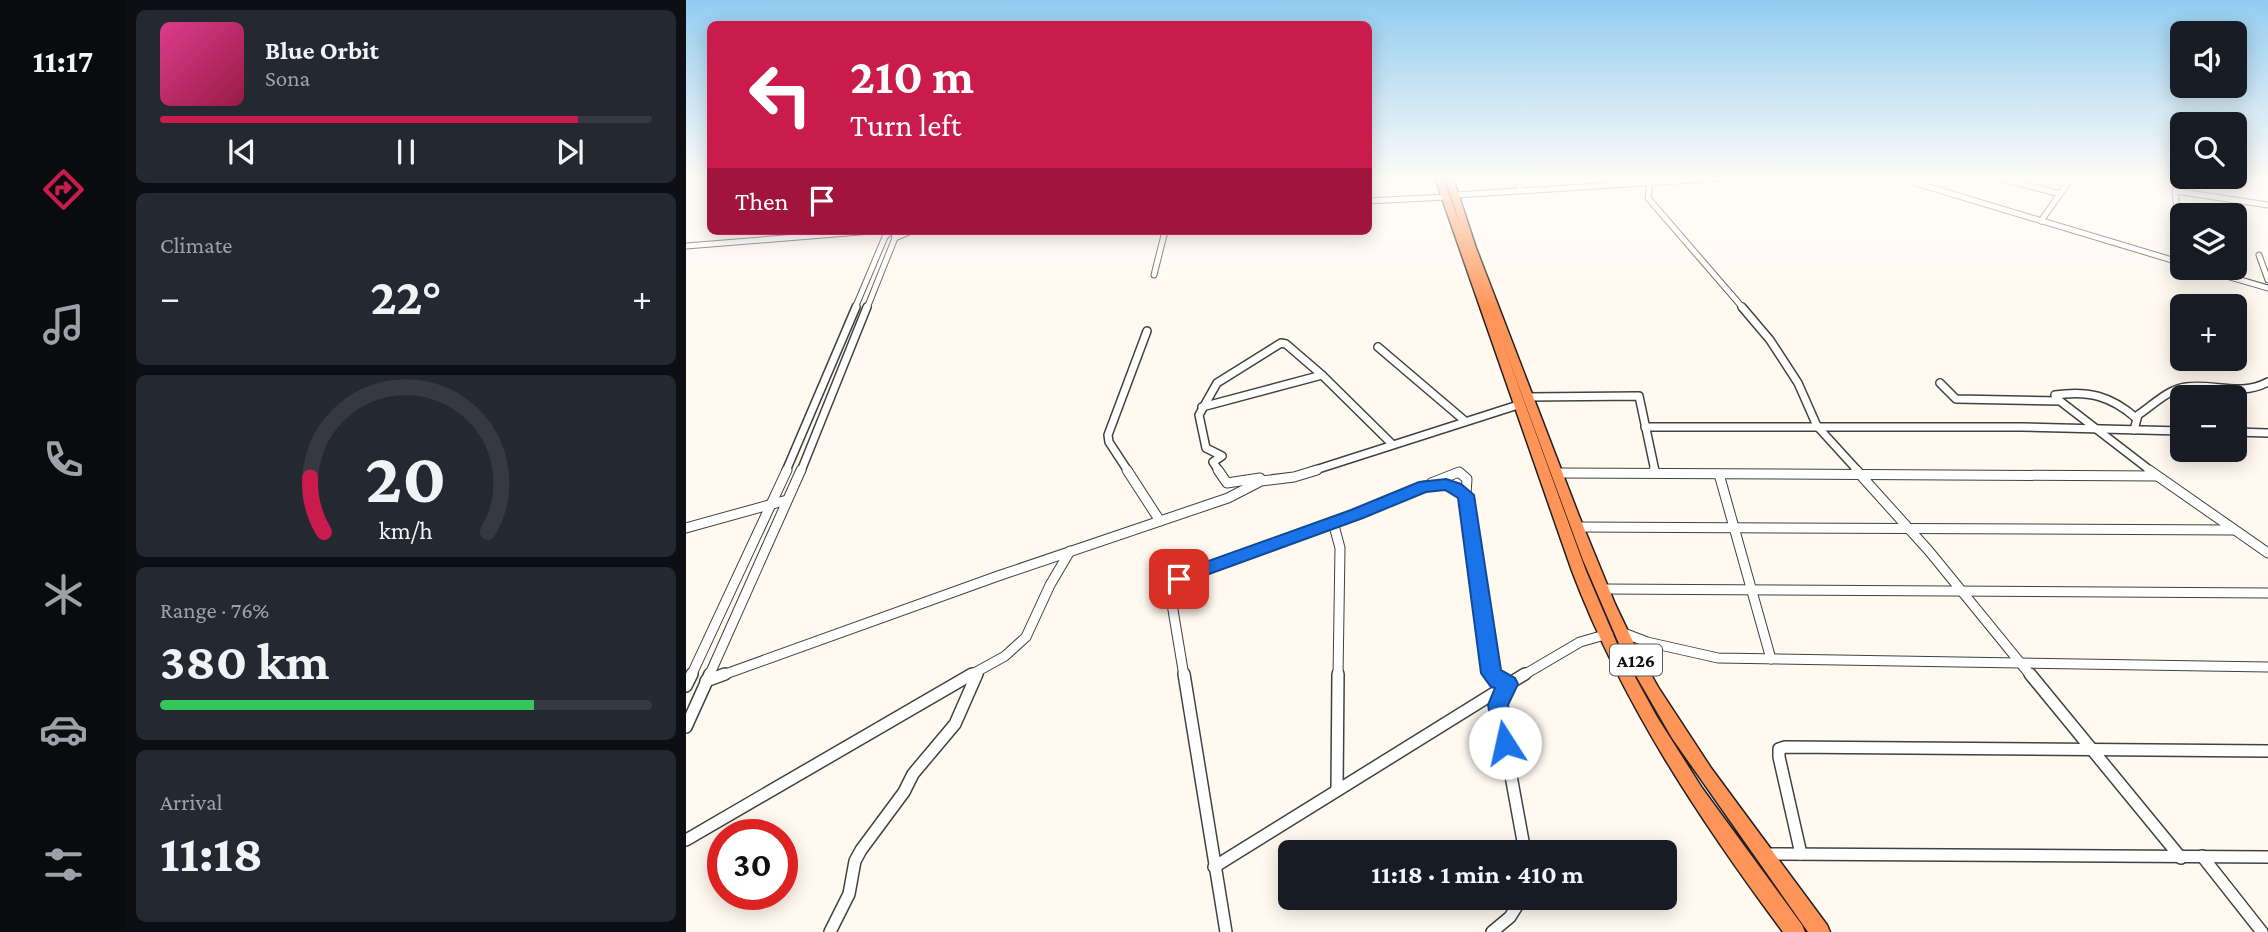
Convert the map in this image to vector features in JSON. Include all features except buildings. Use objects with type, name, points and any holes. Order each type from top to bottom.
[{"type":"highway","name":"A126","points":[[1459,221],[1605,634],[1641,704],[1689,783],[1733,849],[1795,932]]},
{"type":"highway","name":"A126","points":[[1523,401],[1558,473],[1622,632],[1667,715],[1820,932]]},
{"type":"street","points":[[1668,221],[1801,383],[1812,404],[1818,426],[1909,528],[2181,858]]},
{"type":"street","points":[[2043,221],[2170,259]]},
{"type":"street","points":[[686,246],[822,235]]},
{"type":"street","points":[[686,686],[772,503],[885,237],[889,235]]},
{"type":"street","points":[[686,727],[787,500],[892,235]]},
{"type":"street","points":[[1154,275],[1164,235]]},
{"type":"street","points":[[2259,255],[2268,285]]},
{"type":"street","points":[[2247,280],[2268,285]]},
{"type":"street","points":[[1147,331],[1108,435],[1109,442],[1160,521]]},
{"type":"street","points":[[1294,477],[1278,476],[1227,483],[1213,462],[1222,456],[1206,448],[1199,415],[1216,383],[1279,344],[1286,344],[1322,375],[1392,444]]},
{"type":"street","points":[[1378,347],[1465,421]]},
{"type":"street","points":[[1202,407],[1322,375]]},
{"type":"street","points":[[2134,430],[2136,418],[2182,388],[2254,389],[2268,382]]},
{"type":"street","points":[[1940,383],[1956,399],[2056,400],[2065,404],[2157,476],[2268,553]]},
{"type":"street","points":[[2056,400],[2055,396],[2078,390],[2095,393],[2136,418]]},
{"type":"street","points":[[706,681],[1070,551],[1228,498],[1261,481],[1294,477],[1523,401],[1632,394],[1639,396],[1655,473]]},
{"type":"street","points":[[1645,427],[1818,426],[2170,431]]},
{"type":"street","points":[[2247,432],[2268,433]]},
{"type":"street","points":[[1226,932],[1170,592],[1179,579],[1333,522],[1459,471],[1465,474],[1468,482],[1466,495],[1491,673],[1498,681],[1508,684]]},
{"type":"street","points":[[1558,473],[2157,476]]},
{"type":"street","points":[[1719,474],[1771,659]]},
{"type":"street","points":[[1424,486],[1446,485],[1466,495]]},
{"type":"street","points":[[686,528],[787,500]]},
{"type":"street","points":[[1333,522],[1340,548],[1337,790]]},
{"type":"street","points":[[1578,527],[2234,530]]},
{"type":"street","points":[[686,840],[871,730],[1005,656],[1026,637],[1050,585],[1070,551]]},
{"type":"street","points":[[1603,589],[2268,593]]},
{"type":"street","points":[[1214,866],[1508,684],[1580,642],[1605,634],[1622,632],[1643,642],[1718,658],[2268,667]]},
{"type":"street","points":[[830,932],[849,894],[855,861],[861,850],[904,792],[913,774],[955,724],[977,673]]},
{"type":"street","points":[[1508,684],[1498,705],[1523,840]]},
{"type":"street","points":[[1801,854],[1779,757],[1779,749],[1785,747],[2268,751]]},
{"type":"street","points":[[1763,854],[2268,857]]},
{"type":"street","points":[[2202,856],[2262,932]]},
{"type":"street","points":[[1493,932],[1516,910]]},
{"type":"route","points":[[1179,579],[1357,514],[1424,486],[1446,485],[1455,488],[1466,495],[1478,563],[1491,673],[1498,681],[1508,684],[1498,705],[1505,743]]}]
